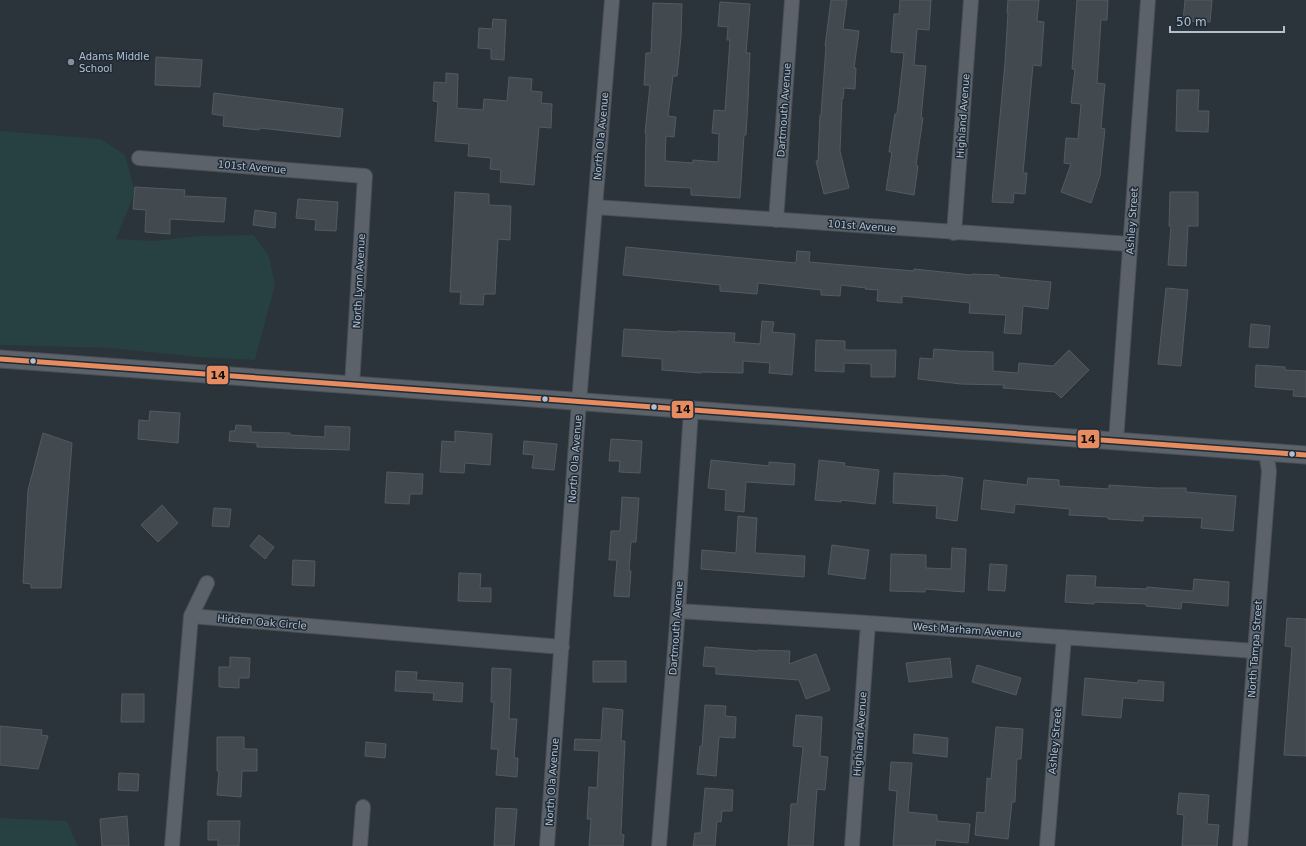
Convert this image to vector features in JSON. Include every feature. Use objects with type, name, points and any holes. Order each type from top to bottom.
[{"type":"street","name":"North Ola Avenue","points":[[547,846],[579,402],[612,0]]},
{"type":"street","name":"Dartmouth Avenue","points":[[776,220],[792,0]]},
{"type":"street","name":"Highland Avenue","points":[[954,233],[971,0]]},
{"type":"street","name":"Ashley Street","points":[[1116,442],[1148,0]]},
{"type":"street","name":"101st Avenue","points":[[139,158],[365,176]]},
{"type":"street","name":"North Lynn Avenue","points":[[352,385],[365,176]]},
{"type":"street","name":"101st Avenue","points":[[595,206],[954,233],[1130,244]]},
{"type":"street","points":[[0,359],[1306,455]]},
{"type":"street","name":"Dartmouth Avenue","points":[[659,846],[678,611],[691,410]]},
{"type":"street","name":"North Tampa Street","points":[[1240,846],[1269,471],[1266,452]]},
{"type":"street","points":[[172,846],[191,616],[207,583]]},
{"type":"street","name":"West Marham Avenue","points":[[678,611],[1064,636],[1255,651]]},
{"type":"street","name":"Hidden Oak Circle","points":[[191,616],[562,647]]},
{"type":"street","name":"Highland Avenue","points":[[852,846],[868,623]]},
{"type":"street","name":"Ashley Street","points":[[1047,846],[1064,636]]},
{"type":"street","points":[[360,846],[363,807]]},
{"type":"green space","points":[[0,131],[101,139],[125,155],[135,192],[116,239],[156,241],[197,236],[254,235],[269,256],[275,285],[255,360],[198,357],[110,348],[0,345]]},
{"type":"green space","points":[[0,818],[67,821],[78,846],[0,846]]},
{"type":"building","points":[[831,0],[847,0],[843,29],[859,31],[854,68],[856,68],[855,89],[844,88],[843,99],[842,98],[840,151],[849,188],[824,194],[816,161],[818,161],[825,46]]},
{"type":"building","points":[[900,0],[931,0],[929,30],[917,29],[914,65],[926,66],[921,118],[923,118],[916,165],[918,166],[914,195],[886,190],[892,152],[889,152],[895,114],[897,114],[904,53],[891,52],[894,14],[899,14]]},
{"type":"building","points":[[1008,0],[1039,0],[1037,21],[1044,22],[1041,66],[1033,65],[1023,173],[1027,173],[1025,194],[1014,193],[1013,203],[992,202],[1005,63]]},
{"type":"building","points":[[1077,0],[1108,0],[1107,20],[1101,20],[1097,83],[1105,84],[1101,128],[1105,129],[1100,176],[1091,203],[1061,192],[1071,164],[1064,163],[1066,138],[1078,139],[1081,104],[1071,103],[1075,69],[1072,69]]},
{"type":"building","points":[[1185,0],[1212,0],[1210,22],[1183,21]]},
{"type":"building","points":[[720,2],[750,4],[746,53],[750,53],[748,100],[740,198],[691,195],[691,188],[645,186],[645,133],[650,85],[644,85],[646,53],[651,53],[653,3],[682,4],[681,37],[677,76],[673,76],[668,116],[676,117],[674,137],[666,136],[665,161],[693,163],[693,160],[718,162],[719,134],[712,133],[714,110],[725,111],[730,40],[727,40],[728,27],[718,26]]},
{"type":"building","points":[[493,19],[506,20],[504,60],[491,59],[491,49],[478,48],[479,28],[492,29]]},
{"type":"building","points":[[156,57],[202,60],[200,87],[155,85]]},
{"type":"building","points":[[446,73],[458,74],[457,108],[483,110],[484,99],[507,101],[509,77],[532,79],[531,91],[542,92],[541,103],[552,104],[551,128],[539,127],[534,185],[500,182],[501,170],[490,169],[491,158],[468,156],[469,144],[435,141],[438,102],[433,101],[434,82],[446,83]]},
{"type":"building","points":[[1177,90],[1199,90],[1198,111],[1209,111],[1208,132],[1176,131]]},
{"type":"building","points":[[214,93],[343,109],[340,137],[260,128],[259,130],[223,126],[224,116],[212,114]]},
{"type":"building","points":[[135,187],[185,190],[184,196],[226,198],[224,222],[170,219],[170,234],[145,232],[146,210],[133,209]]},
{"type":"building","points":[[455,192],[489,194],[489,205],[511,206],[510,240],[498,239],[495,294],[484,294],[483,305],[460,304],[461,292],[450,292]]},
{"type":"building","points":[[1170,192],[1198,192],[1198,226],[1188,226],[1186,266],[1168,265],[1171,226],[1169,226]]},
{"type":"building","points":[[298,199],[338,202],[336,231],[315,230],[316,220],[296,218]]},
{"type":"building","points":[[255,210],[276,213],[275,228],[253,225]]},
{"type":"building","points":[[626,247],[796,263],[797,251],[810,252],[809,262],[914,271],[914,269],[972,275],[999,275],[999,277],[1051,282],[1048,309],[1023,306],[1021,334],[1004,333],[1006,315],[969,313],[970,303],[902,296],[902,303],[877,301],[878,290],[841,285],[840,296],[821,295],[821,290],[758,283],[757,294],[720,291],[720,285],[623,275]]},
{"type":"building","points":[[1166,288],[1188,290],[1181,366],[1158,364]]},
{"type":"building","points":[[762,321],[774,322],[772,332],[795,334],[792,375],[769,373],[770,363],[743,361],[743,373],[701,373],[662,370],[662,359],[622,356],[624,329],[735,333],[734,342],[760,344]]},
{"type":"building","points":[[1251,324],[1270,326],[1268,348],[1249,347]]},
{"type":"building","points":[[816,340],[845,341],[845,350],[896,350],[895,377],[871,377],[871,364],[844,363],[844,372],[815,371]]},
{"type":"building","points":[[934,349],[993,352],[993,371],[1018,373],[1019,363],[1053,366],[1069,350],[1089,370],[1061,398],[1055,392],[1003,388],[1004,385],[961,384],[918,379],[920,358],[933,359]]},
{"type":"building","points":[[1256,365],[1285,367],[1285,370],[1306,371],[1306,397],[1293,396],[1294,390],[1255,387]]},
{"type":"building","points":[[150,411],[180,413],[178,443],[138,439],[139,420],[149,421]]},
{"type":"building","points":[[236,425],[251,426],[251,432],[290,433],[290,435],[325,437],[325,426],[350,427],[349,450],[257,447],[257,443],[229,441],[230,431],[235,431]]},
{"type":"building","points":[[455,431],[492,434],[490,465],[465,463],[464,473],[440,472],[442,441],[455,442]]},
{"type":"building","points":[[43,433],[72,443],[61,588],[31,588],[31,584],[23,583],[28,490]]},
{"type":"building","points":[[611,439],[642,441],[640,473],[619,472],[620,461],[609,461]]},
{"type":"building","points":[[524,441],[557,444],[554,470],[532,468],[534,455],[523,454]]},
{"type":"building","points":[[711,460],[769,466],[769,462],[795,464],[794,485],[746,482],[744,512],[725,510],[726,490],[708,488]]},
{"type":"building","points":[[819,460],[845,463],[844,466],[879,470],[875,504],[841,500],[841,502],[815,500]]},
{"type":"building","points":[[387,472],[423,474],[422,494],[410,494],[409,504],[385,503]]},
{"type":"building","points":[[894,473],[941,475],[963,478],[957,521],[936,518],[937,506],[893,503]]},
{"type":"building","points":[[1028,478],[1059,480],[1059,486],[1109,489],[1109,485],[1186,488],[1186,492],[1236,496],[1233,531],[1201,528],[1202,518],[1143,516],[1143,521],[1108,519],[1108,517],[1069,515],[1070,509],[1015,504],[1014,513],[981,509],[984,480],[1027,485]]},
{"type":"building","points":[[622,497],[639,498],[636,542],[631,542],[629,597],[614,596],[617,560],[609,560],[611,531],[620,531]]},
{"type":"building","points":[[162,505],[178,523],[158,542],[141,525]]},
{"type":"building","points":[[214,508],[231,509],[229,527],[212,526]]},
{"type":"building","points":[[738,516],[757,518],[755,553],[805,556],[804,577],[701,569],[702,550],[736,553]]},
{"type":"building","points":[[259,535],[274,547],[265,559],[250,546]]},
{"type":"building","points":[[832,545],[869,550],[865,579],[828,574]]},
{"type":"building","points":[[952,548],[966,549],[964,592],[925,589],[925,592],[890,591],[891,554],[926,555],[926,568],[951,569]]},
{"type":"building","points":[[293,560],[315,561],[314,586],[292,585]]},
{"type":"building","points":[[990,564],[1007,565],[1005,591],[988,590]]},
{"type":"building","points":[[459,573],[481,574],[480,588],[491,588],[491,602],[458,601]]},
{"type":"building","points":[[1067,575],[1096,576],[1095,587],[1147,589],[1147,587],[1193,591],[1194,579],[1229,582],[1228,606],[1182,602],[1181,609],[1146,606],[1146,604],[1095,602],[1094,604],[1065,602]]},
{"type":"building","points":[[1287,618],[1306,619],[1306,756],[1284,755],[1292,647],[1285,646]]},
{"type":"building","points":[[705,647],[758,651],[790,651],[789,664],[816,654],[830,690],[806,699],[799,680],[716,674],[716,667],[703,666]]},
{"type":"building","points":[[230,657],[250,658],[249,678],[239,678],[239,688],[219,687],[219,667],[230,667]]},
{"type":"building","points":[[950,658],[952,677],[909,682],[906,663]]},
{"type":"building","points":[[593,661],[626,661],[626,682],[593,682]]},
{"type":"building","points":[[977,665],[1021,678],[1016,695],[972,682]]},
{"type":"building","points":[[492,668],[511,669],[509,719],[517,719],[514,758],[518,758],[517,777],[496,775],[498,749],[491,749],[494,702],[491,702]]},
{"type":"building","points":[[396,671],[417,672],[416,680],[463,683],[462,702],[433,700],[434,693],[395,691]]},
{"type":"building","points":[[1085,678],[1138,683],[1138,680],[1164,682],[1163,701],[1123,698],[1121,718],[1082,715]]},
{"type":"building","points":[[122,694],[144,694],[144,722],[121,722]]},
{"type":"building","points":[[705,705],[726,706],[725,716],[736,717],[735,738],[719,737],[716,776],[697,774],[700,746],[702,746]]},
{"type":"building","points":[[603,708],[623,710],[621,741],[625,741],[621,834],[624,835],[623,846],[589,846],[591,819],[587,819],[589,787],[597,788],[599,751],[574,750],[575,739],[601,740]]},
{"type":"building","points":[[796,715],[822,717],[820,756],[828,757],[825,790],[817,789],[813,846],[788,846],[791,804],[797,804],[803,747],[793,746]]},
{"type":"building","points":[[0,726],[42,730],[41,735],[48,736],[38,769],[0,765]]},
{"type":"building","points":[[996,727],[1023,729],[1021,759],[1017,759],[1015,802],[1012,802],[1008,839],[975,835],[977,812],[985,813],[987,778],[991,779]]},
{"type":"building","points":[[914,734],[948,738],[947,757],[913,753]]},
{"type":"building","points":[[217,737],[244,737],[244,749],[257,749],[257,771],[242,771],[241,797],[217,795],[219,771],[217,771]]},
{"type":"building","points":[[366,742],[386,744],[385,758],[365,756]]},
{"type":"building","points":[[891,762],[912,763],[908,812],[937,815],[937,821],[970,824],[968,843],[936,840],[935,846],[893,846],[897,791],[889,790]]},
{"type":"building","points":[[119,773],[139,774],[138,791],[118,790]]},
{"type":"building","points":[[705,788],[733,790],[732,811],[722,811],[721,822],[717,821],[715,846],[693,846],[695,833],[701,833]]},
{"type":"building","points":[[1179,793],[1209,795],[1207,824],[1219,825],[1217,846],[1182,846],[1184,815],[1177,814]]},
{"type":"building","points":[[496,808],[517,809],[514,846],[494,846]]},
{"type":"building","points":[[127,816],[129,846],[102,846],[100,819]]},
{"type":"building","points":[[208,821],[240,821],[239,846],[218,846],[218,840],[208,840]]},
{"type":"transit line","name":"14","points":[[0,359],[1306,455]]},
{"type":"place","name":"Adams Middle School","points":[[71,62]]}]
